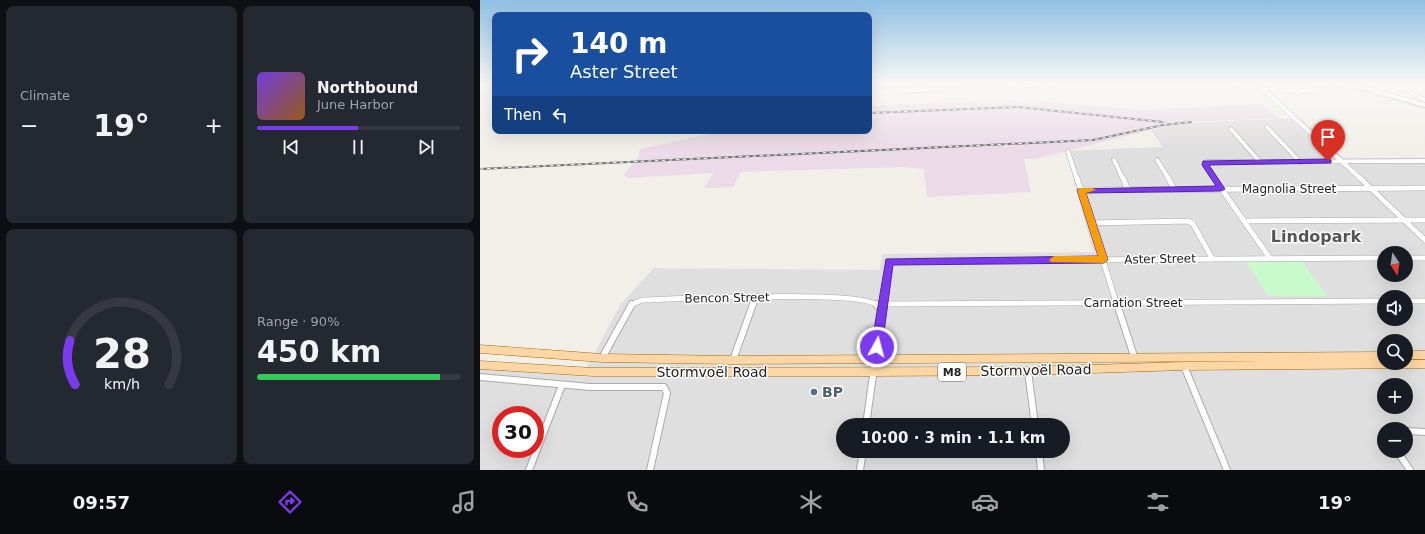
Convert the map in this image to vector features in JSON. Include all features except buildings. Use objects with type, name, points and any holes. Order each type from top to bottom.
[{"type":"main road","name":"Stormvoël Road","points":[[480,349],[602,358],[733,360],[1134,356],[1377,356]]},
{"type":"main road","points":[[1413,355],[1425,355]]},
{"type":"main road","name":"Stormvoël Road","points":[[480,365],[593,372],[873,372],[1028,371],[1184,366],[1425,364]]},
{"type":"street","points":[[1282,106],[1425,240]]},
{"type":"street","points":[[1267,127],[1300,162]]},
{"type":"street","points":[[1231,129],[1260,162]]},
{"type":"street","points":[[1068,152],[1092,222],[1116,303],[1134,356]]},
{"type":"street","points":[[1114,160],[1128,190]]},
{"type":"street","points":[[1157,160],[1175,190]]},
{"type":"street","points":[[1269,257],[1205,165],[1206,162],[1425,161]]},
{"type":"street","name":"Magnolia Street","points":[[1081,190],[1425,188]]},
{"type":"street","points":[[1244,221],[1425,220]]},
{"type":"street","points":[[1092,222],[1188,221],[1193,224],[1212,258]]},
{"type":"street","name":"Aster Street","points":[[882,307],[889,261],[1104,260],[1269,257],[1377,258]]},
{"type":"street","points":[[1413,258],[1425,258]]},
{"type":"street","name":"Bencon Street","points":[[602,358],[632,304],[636,302],[647,300],[834,296],[867,300],[882,307]]},
{"type":"street","points":[[733,360],[756,297]]},
{"type":"street","name":"Carnation Street","points":[[882,307],[1377,301]]},
{"type":"street","points":[[1413,301],[1425,301]]},
{"type":"street","points":[[867,418],[882,307]]},
{"type":"street","points":[[1184,366],[1227,470]]},
{"type":"street","points":[[1028,371],[1034,418]]},
{"type":"street","points":[[480,378],[562,385],[666,388],[667,393],[650,470]]},
{"type":"street","points":[[529,470],[562,385]]},
{"type":"street","points":[[1413,431],[1425,432]]},
{"type":"street","points":[[860,470],[862,458]]},
{"type":"street","points":[[1040,458],[1042,470]]},
{"type":"street","points":[[1402,458],[1410,470]]},
{"type":"shaded area","points":[[872,106],[1092,106],[1143,110],[1224,106],[1265,106],[1278,118],[1183,122],[1035,159],[1024,159],[1031,192],[927,197],[924,169],[903,167],[741,172],[733,187],[704,188],[713,173],[629,178],[623,175],[638,158],[640,149],[708,134],[872,134]]},
{"type":"shaded area","points":[[1301,118],[1343,158],[1425,158],[1425,470],[480,470],[480,368],[585,371],[620,305],[654,268],[879,270],[883,254],[1093,252],[1066,151],[1163,147],[1151,130],[1181,123]]},
{"type":"green space","points":[[1302,261],[1327,296],[1268,296],[1246,262]]},
{"type":"waterway","points":[[1417,106],[1425,108]]},
{"type":"railway","points":[[872,113],[1018,107],[1163,122]]},
{"type":"railway","points":[[480,169],[1093,140],[1163,125],[1191,122]]},
{"type":"slow traffic","points":[[1054,260],[1104,260],[1081,190],[1092,190]]},
{"type":"place","name":"BP","points":[[814,392]]},
{"type":"district","name":"Lindopark","points":[[1316,236]]},
{"type":"route","points":[[877,347],[889,261],[1104,260],[1081,190],[1221,189],[1205,165],[1206,162],[1328,161]]}]
